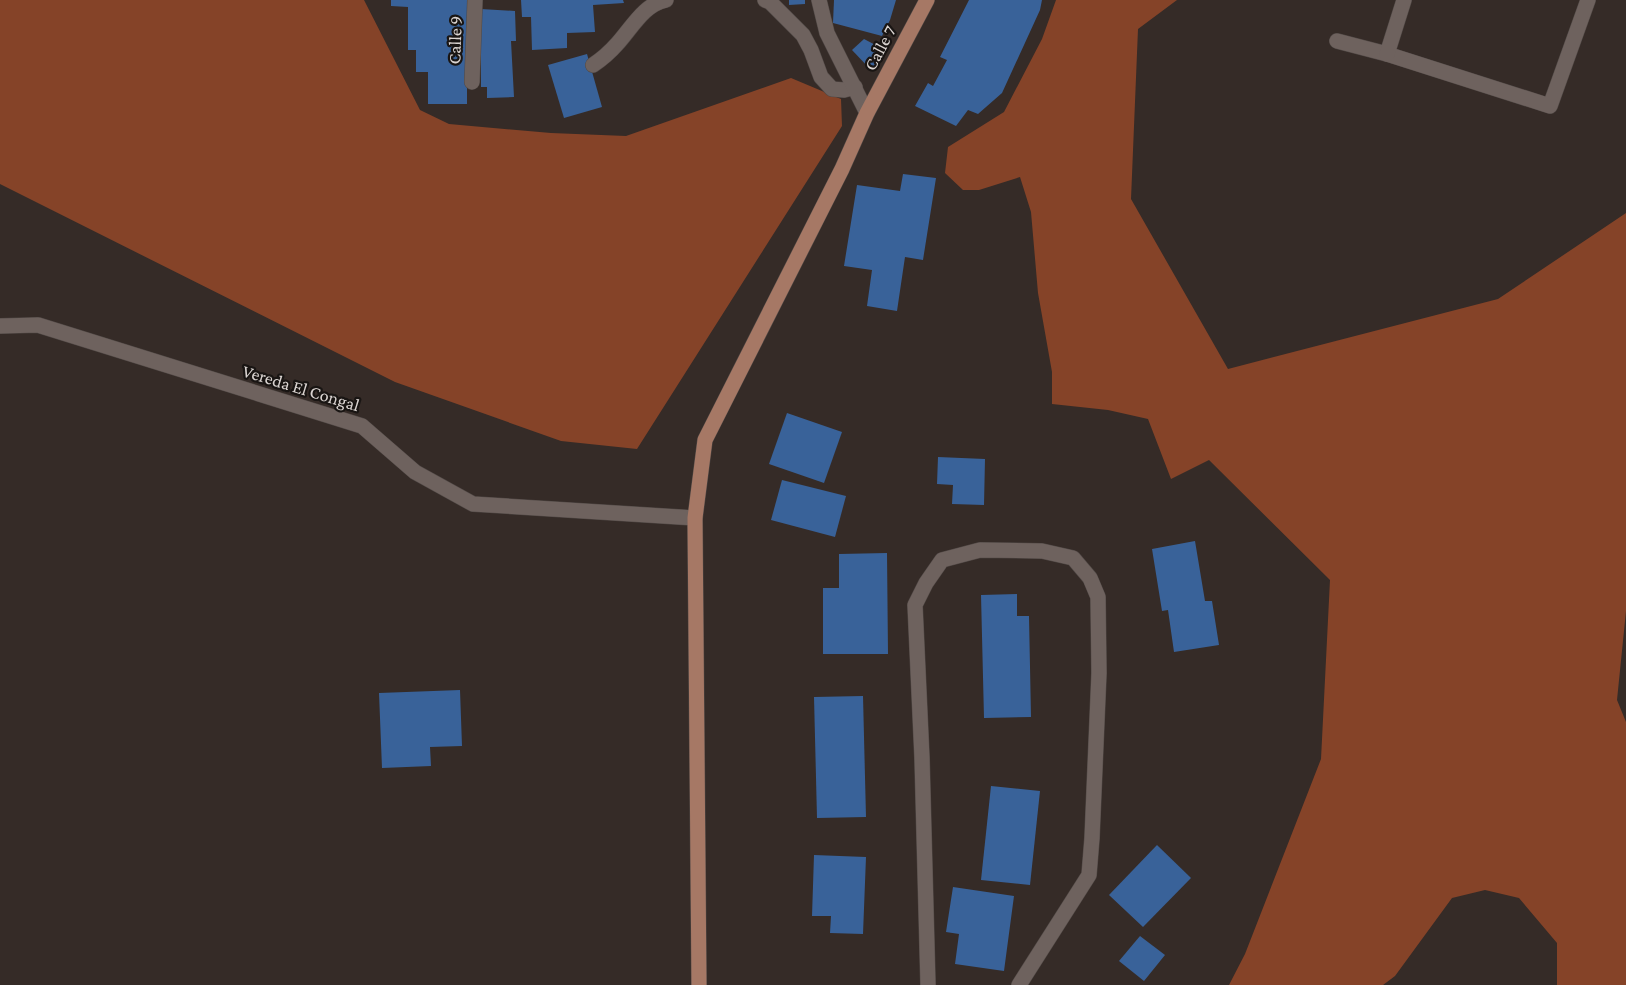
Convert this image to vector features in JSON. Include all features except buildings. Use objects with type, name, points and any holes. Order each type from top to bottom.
[{"type":"main road","name":"Calle 7","points":[[699,985],[694,518],[705,440],[842,169],[865,118],[926,0]]},
{"type":"street","name":"Calle 9","points":[[472,82],[475,0]]},
{"type":"street","points":[[593,65],[618,44],[629,28],[645,11],[666,0]]},
{"type":"street","points":[[765,0],[770,2],[803,35],[821,77],[832,89],[844,90],[855,88]]},
{"type":"street","points":[[818,0],[827,33],[855,88],[865,118]]},
{"type":"street","points":[[1387,54],[1404,0]]},
{"type":"street","points":[[1337,41],[1387,54],[1550,106],[1588,0]]},
{"type":"street","name":"Vereda El Congal","points":[[0,326],[38,325],[362,426],[415,472],[473,504],[694,518]]},
{"type":"street","points":[[928,985],[922,758],[915,605],[926,582],[942,560],[980,550],[1042,550],[1073,558],[1090,578],[1098,597],[1098,673],[1092,838],[1089,875],[1019,985]]},
{"type":"shaded area","points":[[0,0],[364,0],[420,110],[449,124],[551,133],[626,136],[791,78],[841,99],[842,126],[637,449],[561,441],[395,382],[0,184]]},
{"type":"shaded area","points":[[1056,0],[1177,0],[1138,29],[1131,199],[1228,369],[1498,299],[1626,213],[1626,611],[1617,700],[1626,722],[1626,985],[1557,985],[1557,943],[1519,898],[1485,890],[1452,898],[1395,976],[1383,985],[1229,985],[1245,954],[1321,759],[1330,580],[1209,460],[1171,479],[1148,419],[1108,410],[1052,404],[1052,372],[1038,293],[1031,212],[1020,177],[979,190],[963,190],[945,173],[948,147],[1004,112],[1042,39]]}]
